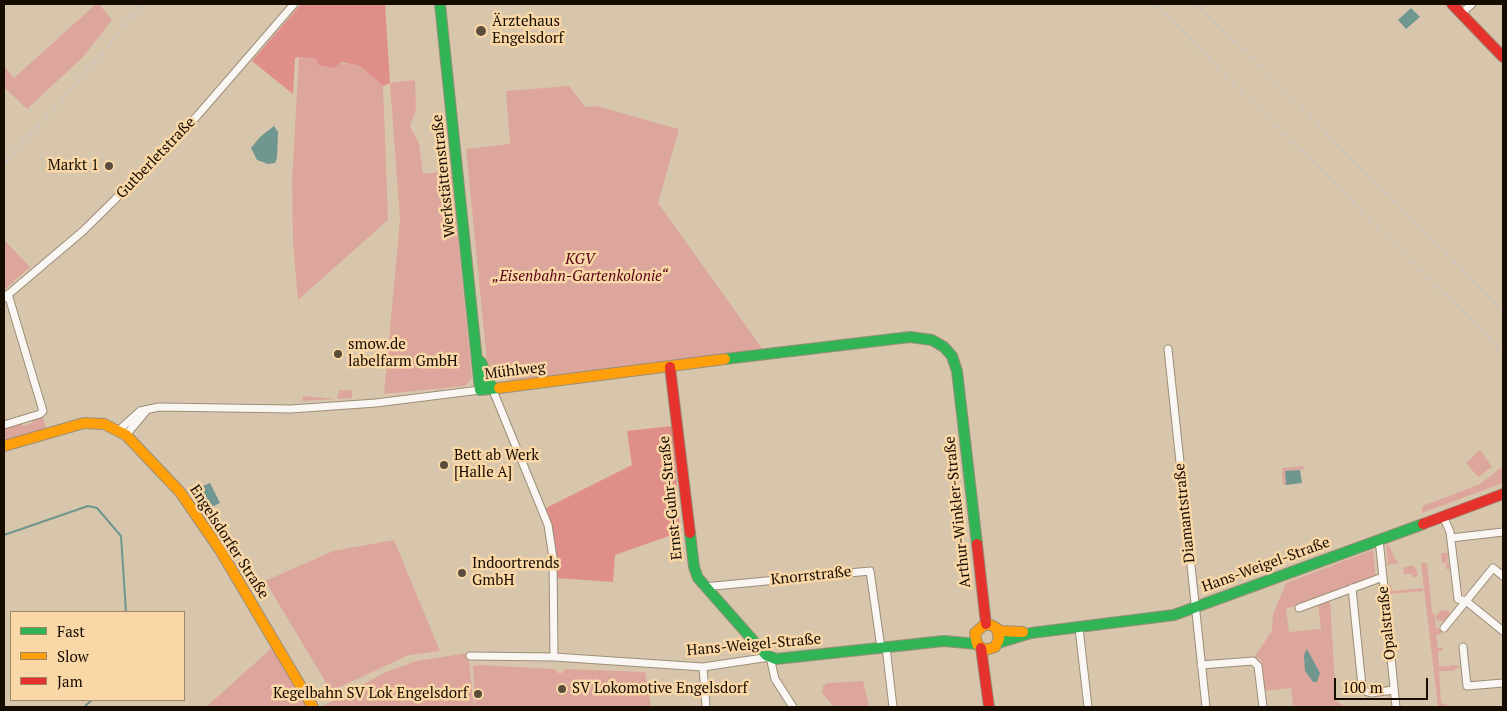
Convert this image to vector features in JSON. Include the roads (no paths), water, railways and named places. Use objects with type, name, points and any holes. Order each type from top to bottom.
[{"type":"street","name":"Gutberletstraße","points":[[6,296],[90,225],[148,167],[198,114],[294,4]]},
{"type":"street","name":"Werkstättenstraße","points":[[440,4],[480,390]]},
{"type":"street","points":[[1456,7],[1472,4]]},
{"type":"street","points":[[1456,7],[1503,57]]},
{"type":"street","points":[[4,425],[42,413],[6,296]]},
{"type":"street","name":"Arthur-Winkler-Straße","points":[[885,340],[922,337],[944,347],[952,356],[958,371],[986,624]]},
{"type":"street","name":"Mühlweg","points":[[123,433],[147,410],[159,407],[291,409],[376,403],[885,340]]},
{"type":"street","name":"Werkstättenstraße","points":[[476,344],[548,525],[553,558],[554,658]]},
{"type":"street","name":"Diamantstraße","points":[[1168,349],[1206,707]]},
{"type":"street","name":"Ernst-Guhr-Straße","points":[[670,367],[694,567],[704,587],[770,657]]},
{"type":"street","points":[[4,446],[84,424],[104,424],[123,433]]},
{"type":"street","name":"Engelsdorfer Straße","points":[[123,433],[180,492],[220,550],[313,707]]},
{"type":"street","name":"Hans-Weigel-Straße","points":[[470,656],[554,658],[703,667],[770,657],[783,658],[950,641],[987,646],[1031,633],[1156,619],[1195,607],[1503,494]]},
{"type":"street","points":[[1443,516],[1451,538],[1458,599],[1466,601],[1503,632]]},
{"type":"street","points":[[1451,538],[1503,532]]},
{"type":"street","name":"Opalstraße","points":[[1379,539],[1396,707]]},
{"type":"street","points":[[1444,628],[1494,568],[1503,576]]},
{"type":"street","name":"Knorrstraße","points":[[704,587],[870,571],[883,647]]},
{"type":"street","points":[[1298,608],[1383,577]]},
{"type":"street","points":[[1352,588],[1362,686],[1365,691],[1371,693],[1394,690]]},
{"type":"street","points":[[986,624],[997,630],[1000,637],[987,646]]},
{"type":"street","name":"Hans-Weigel-Straße","points":[[950,641],[976,631],[986,624]]},
{"type":"street","points":[[1079,628],[1088,707]]},
{"type":"street","name":"Hans-Weigel-Straße","points":[[997,630],[1031,633]]},
{"type":"street","points":[[976,631],[987,646],[993,707]]},
{"type":"street","points":[[987,646],[989,707]]},
{"type":"street","points":[[883,647],[893,707]]},
{"type":"street","points":[[1463,647],[1467,686],[1503,683]]},
{"type":"street","points":[[770,657],[775,679],[793,707]]},
{"type":"street","points":[[1201,665],[1253,661],[1258,666],[1263,707]]},
{"type":"street","points":[[703,667],[706,707]]},
{"type":"water","points":[[1411,8],[1420,17],[1406,29],[1398,20]]},
{"type":"water","points":[[274,126],[278,132],[277,158],[275,163],[268,164],[257,160],[251,148],[260,137]]},
{"type":"water","points":[[1300,470],[1302,483],[1286,485],[1285,471]]},
{"type":"water","points":[[210,483],[220,503],[207,509],[198,488]]},
{"type":"water","points":[[1307,649],[1320,673],[1317,682],[1313,682],[1305,671],[1304,655]]},
{"type":"waterway","points":[[4,535],[88,506],[97,508],[121,536],[126,611]]},
{"type":"waterway","points":[[84,707],[91,701]]},
{"type":"railway","points":[[4,164],[100,56],[142,4]]},
{"type":"railway","points":[[1155,4],[1503,352]]},
{"type":"railway","points":[[1197,4],[1503,311]]},
{"type":"place","name":"Ärztehaus Engelsdorf","points":[[481,31]]},
{"type":"place","name":"Markt 1","points":[[109,166]]},
{"type":"place","name":"smow.de labelfarm GmbH","points":[[338,354]]},
{"type":"place","name":"Bett ab Werk [Halle A]","points":[[444,465]]},
{"type":"place","name":"Indoortrends GmbH","points":[[462,573]]},
{"type":"place","name":"SV Lokomotive Engelsdorf","points":[[562,689]]},
{"type":"place","name":"Kegelbahn SV Lok Engelsdorf","points":[[478,694]]},
{"type":"park label","name":"KGV „Eisenbahn-Gartenkolonie“","points":[[580,268]]}]
